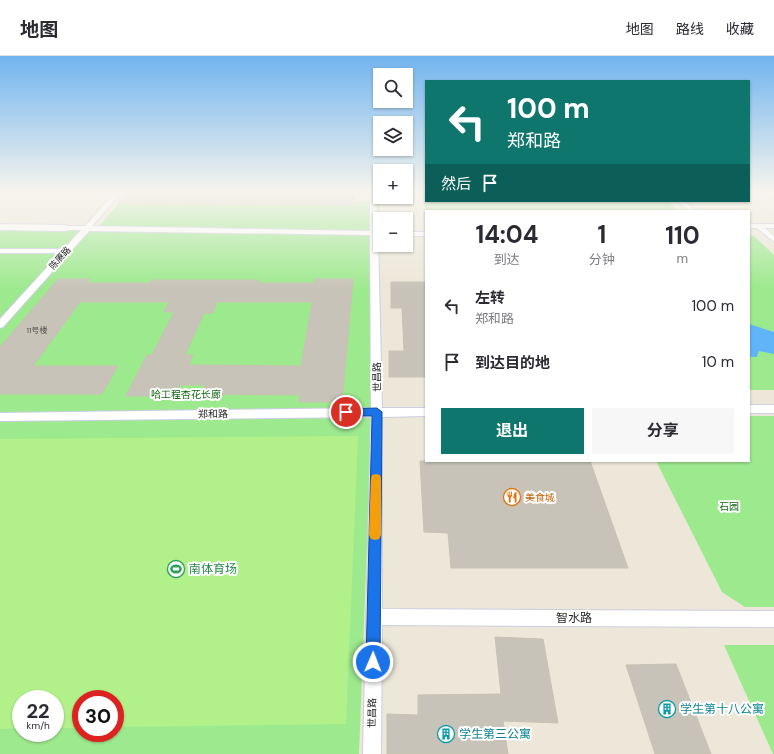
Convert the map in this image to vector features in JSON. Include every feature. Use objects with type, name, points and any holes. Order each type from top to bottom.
[{"type":"main road","points":[[0,227],[66,228]]},
{"type":"street","name":"陈赓路","points":[[0,325],[92,224]]},
{"type":"street","points":[[750,226],[774,226]]},
{"type":"street","points":[[759,226],[774,240]]},
{"type":"street","points":[[66,228],[373,233]]},
{"type":"street","points":[[413,234],[425,234]]},
{"type":"street","points":[[0,251],[66,251]]},
{"type":"street","name":"世昌路","points":[[372,754],[377,412],[377,252]]},
{"type":"street","points":[[750,409],[774,409]]},
{"type":"street","name":"郑和路","points":[[0,416],[425,412]]},
{"type":"street","name":"智水路","points":[[374,617],[774,619]]},
{"type":"green space","name":"哈工程杏花长廊","points":[[101,224],[373,224],[373,252],[378,252],[359,754],[0,754],[0,230],[95,231]]},
{"type":"green space","points":[[750,235],[754,236],[774,255],[774,390],[750,390]]},
{"type":"green space","name":"石园","points":[[750,416],[774,416],[774,607],[745,607],[722,592],[657,462],[750,462]]},
{"type":"green space","name":"南体育场","points":[[358,436],[346,724],[124,727],[124,690],[72,690],[72,728],[64,728],[64,690],[12,690],[12,728],[0,729],[0,439]]},
{"type":"green space","points":[[724,645],[774,645],[774,754],[773,754]]},
{"type":"water","points":[[750,324],[774,332],[774,354],[759,351],[757,357],[750,357]]},
{"type":"building","points":[[58,279],[90,279],[87,283],[150,283],[152,280],[259,280],[258,283],[314,283],[315,279],[353,279],[342,402],[299,402],[300,395],[202,394],[205,385],[180,385],[175,396],[126,396],[147,355],[152,355],[174,312],[164,312],[169,302],[80,302],[33,366],[118,366],[102,394],[0,394],[0,347]],"holes":[[[217,302],[312,302],[301,366],[189,365],[193,355],[185,355],[204,313],[213,313]]]},
{"type":"building","points":[[391,282],[425,282],[425,377],[389,377],[389,351],[404,351],[402,308],[391,308]]},
{"type":"building","name":"美食城","points":[[420,461],[590,462],[628,568],[451,568],[448,533],[424,532]]},
{"type":"building","points":[[495,637],[543,639],[558,723],[503,721],[508,754],[387,754],[387,714],[418,715],[418,695],[501,694]]},
{"type":"building","name":"学生第十八公寓","points":[[676,664],[711,754],[655,754],[626,665]]},
{"type":"slow traffic","points":[[375,535],[376,478]]},
{"type":"place","name":"美食城","points":[[512,497]]},
{"type":"place","name":"南体育场","points":[[176,569]]},
{"type":"place","name":"学生第十八公寓","points":[[667,709]]},
{"type":"place","name":"学生第三公寓","points":[[446,734]]},
{"type":"route","points":[[346,412],[377,412],[373,662]]}]
